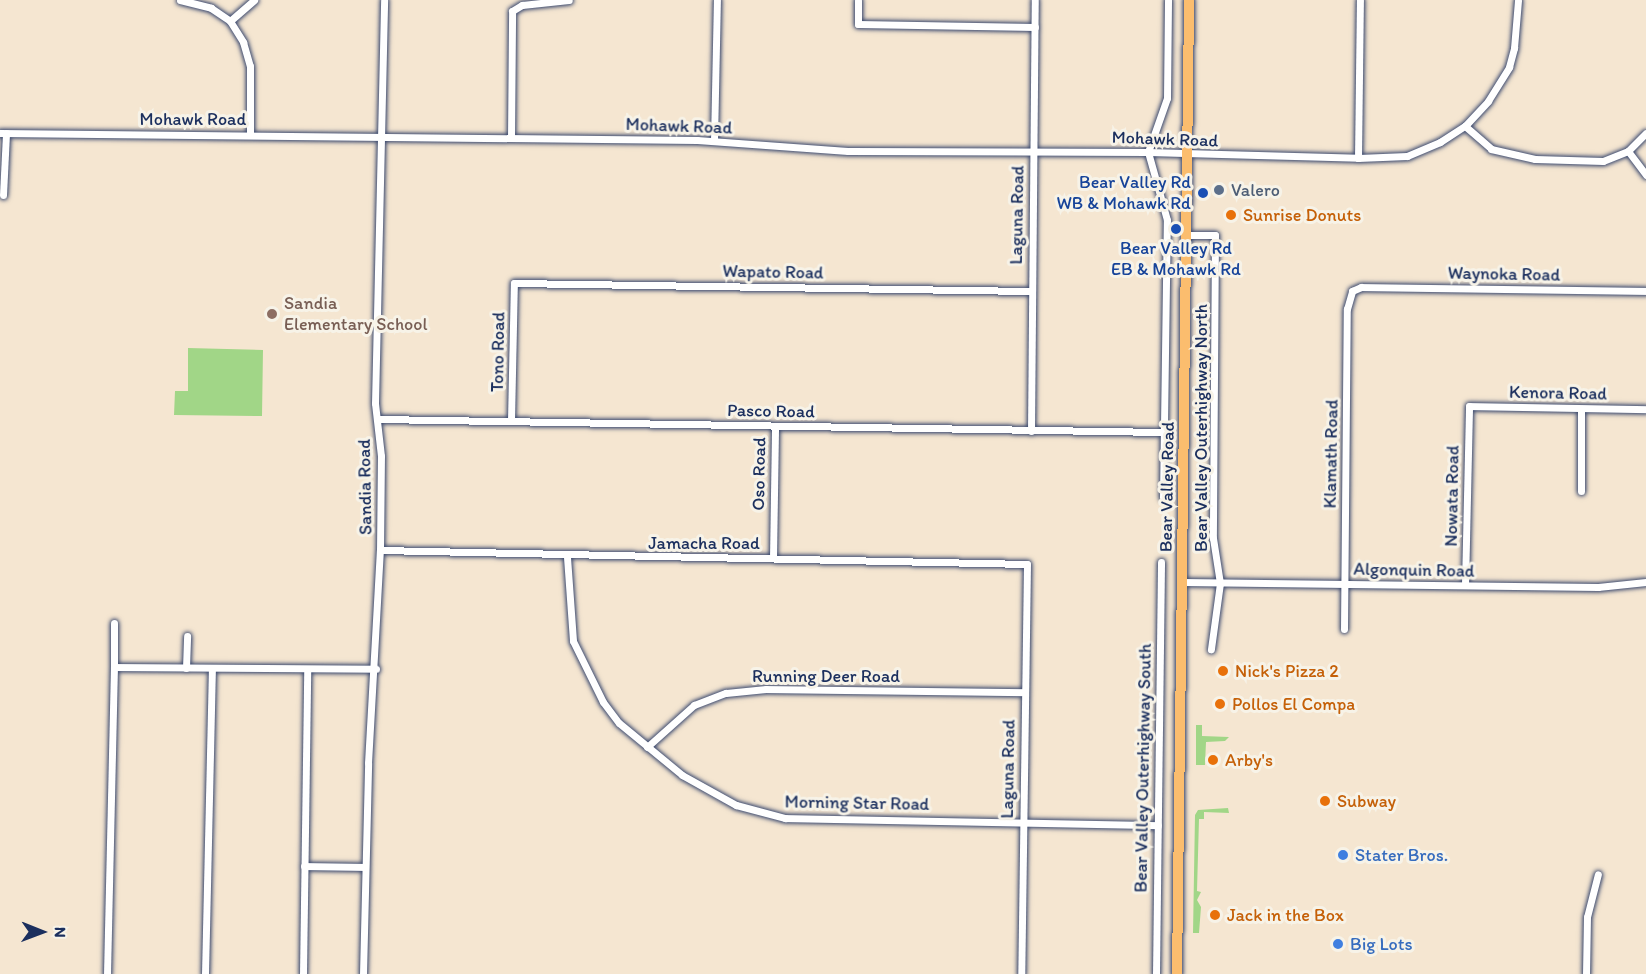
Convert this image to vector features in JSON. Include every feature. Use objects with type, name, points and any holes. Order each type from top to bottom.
[{"type":"main road","name":"Bear Valley Road","points":[[1177,974],[1189,0]]},
{"type":"street","points":[[180,0],[211,8],[231,21],[243,42],[250,66],[250,134]]},
{"type":"street","points":[[231,21],[254,0]]},
{"type":"street","name":"Sandia Road","points":[[363,974],[368,763],[376,669],[381,550],[378,419],[375,392],[384,0]]},
{"type":"street","points":[[512,138],[512,11],[522,5],[569,0]]},
{"type":"street","points":[[714,140],[717,0]]},
{"type":"street","points":[[858,0],[858,24],[1035,27]]},
{"type":"street","name":"Laguna Road","points":[[1031,430],[1035,0]]},
{"type":"street","points":[[1163,496],[1167,220],[1148,152],[1167,98],[1168,0]]},
{"type":"street","points":[[1358,158],[1360,0]]},
{"type":"street","name":"Mohawk Road","points":[[3,133],[714,140],[791,149],[1148,152],[1187,155],[1358,158],[1407,156],[1440,142],[1465,126],[1488,101],[1509,67],[1518,29],[1518,0]]},
{"type":"street","points":[[1465,126],[1491,149],[1535,159],[1603,161],[1628,151],[1646,133]]},
{"type":"street","points":[[3,133],[3,195]]},
{"type":"street","points":[[1628,151],[1646,175]]},
{"type":"street","name":"Bear Valley Outerhighway North","points":[[1187,234],[1215,235],[1213,538],[1220,582],[1211,649]]},
{"type":"street","name":"Wapato Road","points":[[514,283],[1031,291]]},
{"type":"street","name":"Tono Road","points":[[512,421],[514,283]]},
{"type":"street","name":"Waynoka Road","points":[[1361,287],[1646,291]]},
{"type":"street","name":"Klamath Road","points":[[1344,629],[1348,297],[1361,287]]},
{"type":"street","name":"Kenora Road","points":[[1469,406],[1581,410],[1646,409]]},
{"type":"street","name":"Nowata Road","points":[[1465,585],[1469,406]]},
{"type":"street","points":[[1581,410],[1581,491]]},
{"type":"street","name":"Pasco Road","points":[[378,419],[1164,432]]},
{"type":"street","name":"Oso Road","points":[[773,558],[775,427]]},
{"type":"street","name":"Jamacha Road","points":[[381,550],[567,557],[773,558],[1027,564]]},
{"type":"street","name":"Morning Star Road","points":[[567,557],[573,641],[603,702],[619,723],[682,775],[736,805],[785,818],[1158,825]]},
{"type":"street","name":"Bear Valley Outerhighway South","points":[[1156,974],[1161,562]]},
{"type":"street","name":"Laguna Road","points":[[1021,974],[1027,564]]},
{"type":"street","name":"Algonquin Road","points":[[1182,582],[1598,587],[1646,582]]},
{"type":"street","points":[[107,974],[114,623]]},
{"type":"street","points":[[186,668],[187,636]]},
{"type":"street","points":[[114,667],[376,669]]},
{"type":"street","points":[[205,974],[212,668]]},
{"type":"street","points":[[303,974],[307,670]]},
{"type":"street","name":"Running Deer Road","points":[[647,747],[694,705],[726,693],[766,690],[1024,692]]},
{"type":"street","points":[[304,866],[365,867]]},
{"type":"street","points":[[1586,974],[1587,917],[1598,874]]},
{"type":"green space","points":[[188,348],[263,350],[262,416],[174,415],[175,391],[188,391]]},
{"type":"green space","points":[[1196,725],[1202,725],[1202,736],[1229,737],[1225,741],[1206,742],[1205,765],[1196,765]]},
{"type":"green space","points":[[1228,808],[1229,813],[1204,812],[1204,819],[1199,819],[1197,891],[1201,892],[1197,900],[1201,907],[1199,933],[1193,933],[1195,815],[1198,810]]},
{"type":"place","name":"Valero","points":[[1219,190]]},
{"type":"place","name":"Bear Valley Rd WB & Mohawk Rd","points":[[1203,193]]},
{"type":"place","name":"Sunrise Donuts","points":[[1231,215]]},
{"type":"place","name":"Bear Valley Rd EB & Mohawk Rd","points":[[1176,229]]},
{"type":"place","name":"Sandia Elementary School","points":[[272,314]]},
{"type":"place","name":"Nick's Pizza 2","points":[[1223,671]]},
{"type":"place","name":"Pollos El Compa","points":[[1220,704]]},
{"type":"place","name":"Arby's","points":[[1213,760]]},
{"type":"place","name":"Subway","points":[[1325,801]]},
{"type":"place","name":"Stater Bros.","points":[[1343,855]]},
{"type":"place","name":"Jack in the Box","points":[[1215,915]]},
{"type":"place","name":"Big Lots","points":[[1338,944]]}]
